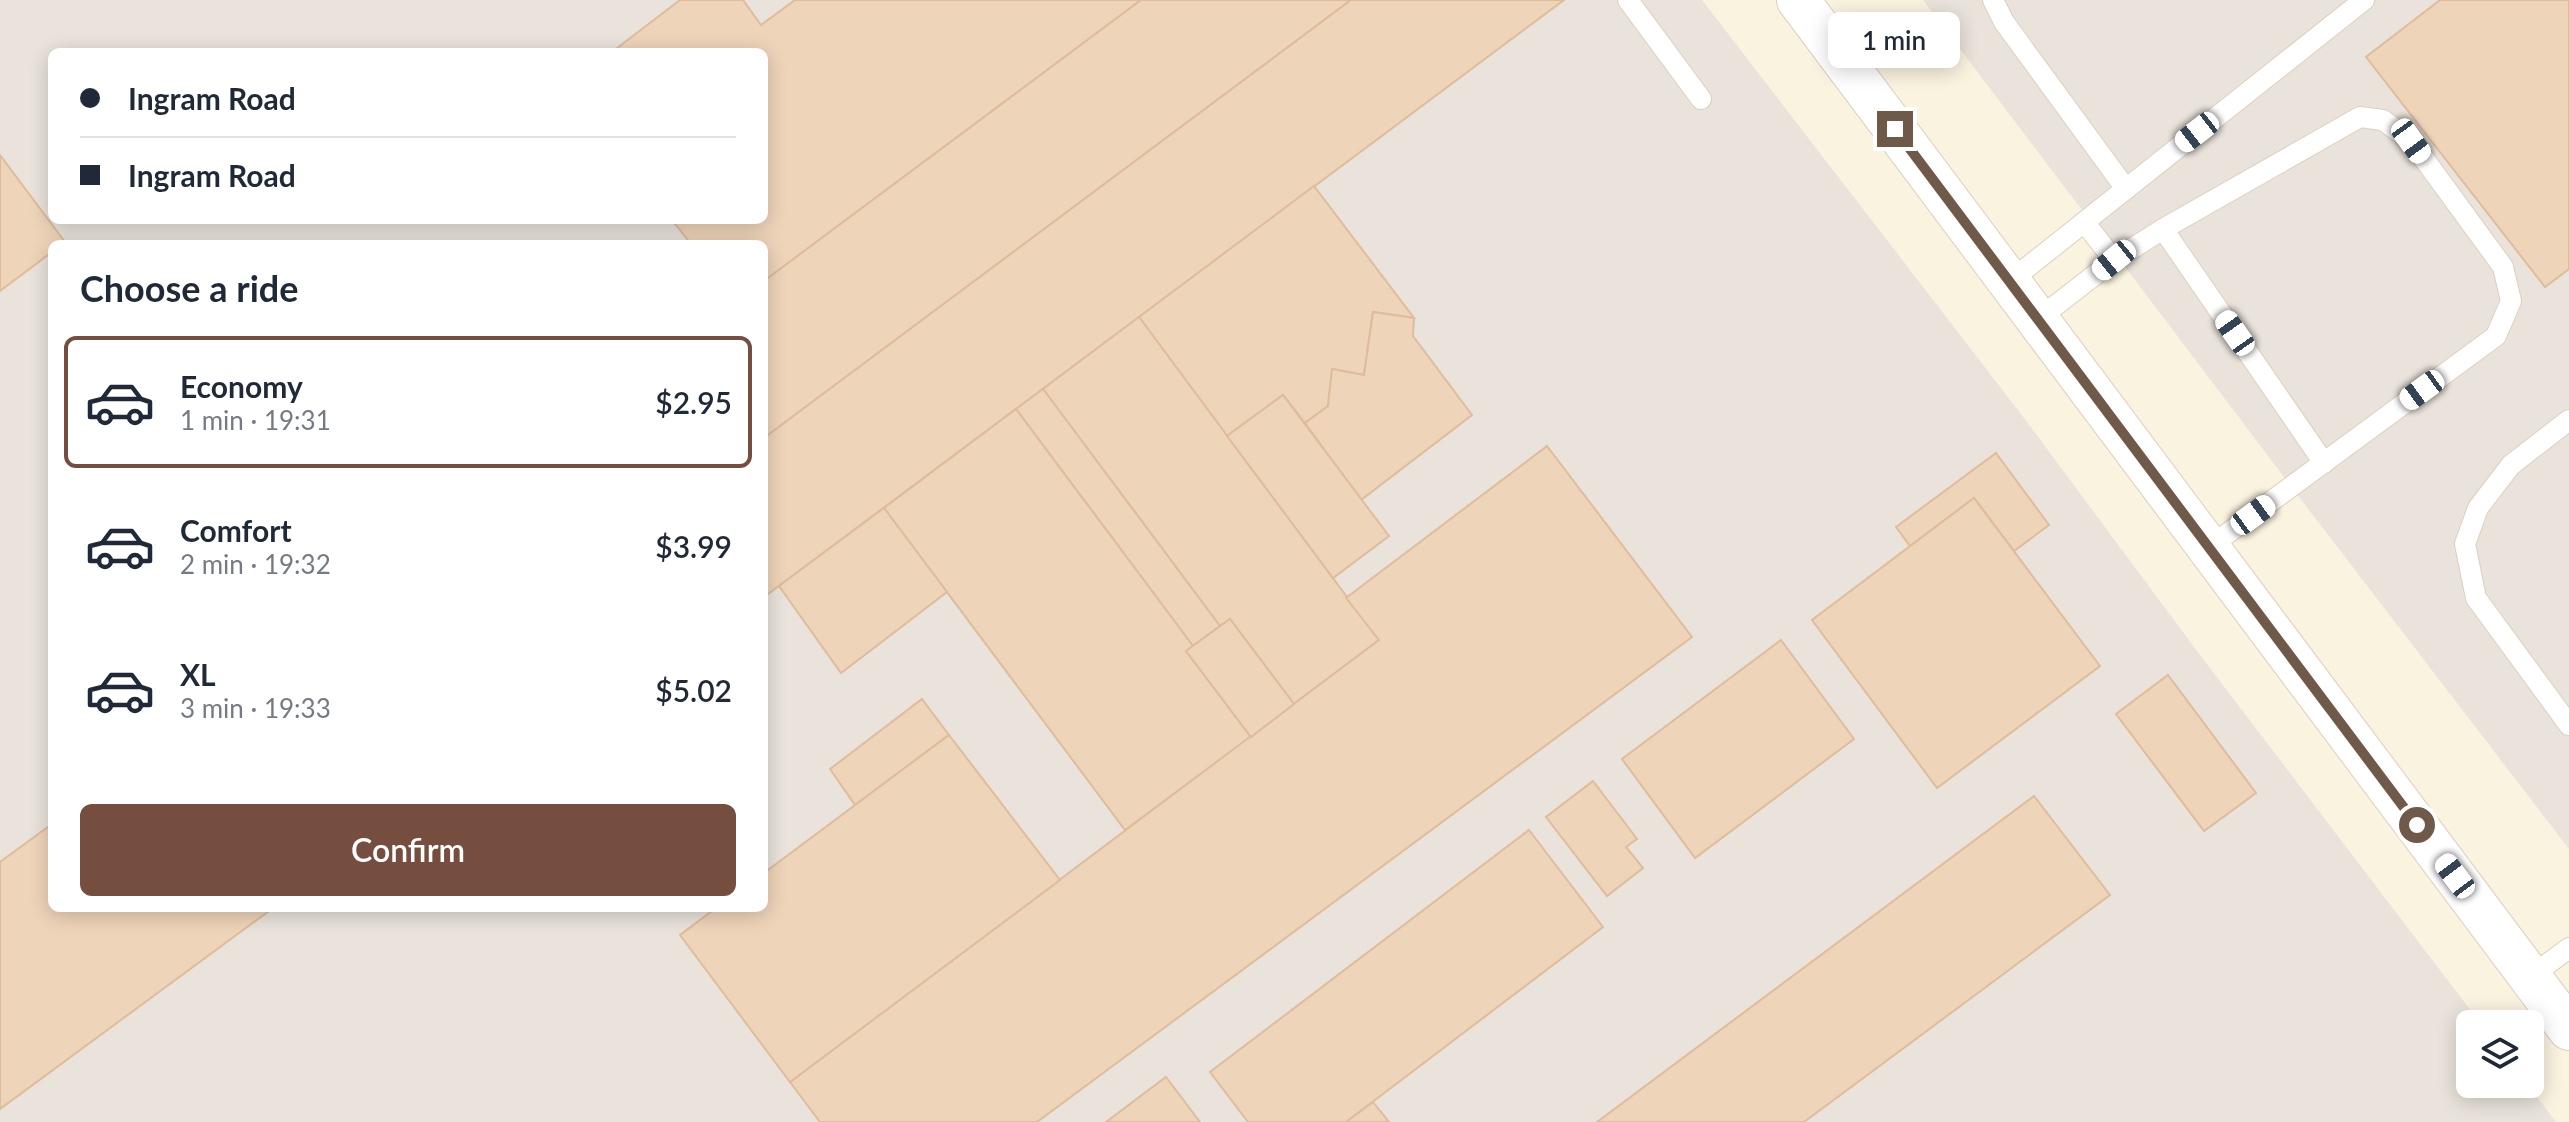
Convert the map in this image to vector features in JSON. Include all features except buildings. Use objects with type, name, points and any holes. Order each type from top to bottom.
[{"type":"street","points":[[1800,1],[2569,1029]]},
{"type":"lane","points":[[1628,0],[1701,99]]},
{"type":"lane","points":[[1993,0],[2004,22],[2126,189]]},
{"type":"lane","points":[[2010,281],[2364,0]]},
{"type":"lane","points":[[2038,319],[2114,260],[2163,229],[2360,117],[2383,120],[2411,141],[2503,267],[2511,301],[2496,336],[2209,547]]},
{"type":"lane","points":[[2084,222],[2114,260]]},
{"type":"lane","points":[[2163,229],[2324,463]]},
{"type":"lane","points":[[2569,420],[2511,465],[2478,508],[2465,544],[2476,598],[2569,725]]},
{"type":"lane","points":[[2530,977],[2569,948]]},
{"type":"shaded area","points":[[0,0],[1702,0],[2024,418],[2470,1010],[2456,1010],[2456,1098],[2538,1098],[2556,1122],[0,1122]]},
{"type":"shaded area","points":[[1923,0],[2569,0],[2569,849],[2309,510]]},
{"type":"route","points":[[1895,129],[2417,825]]}]
